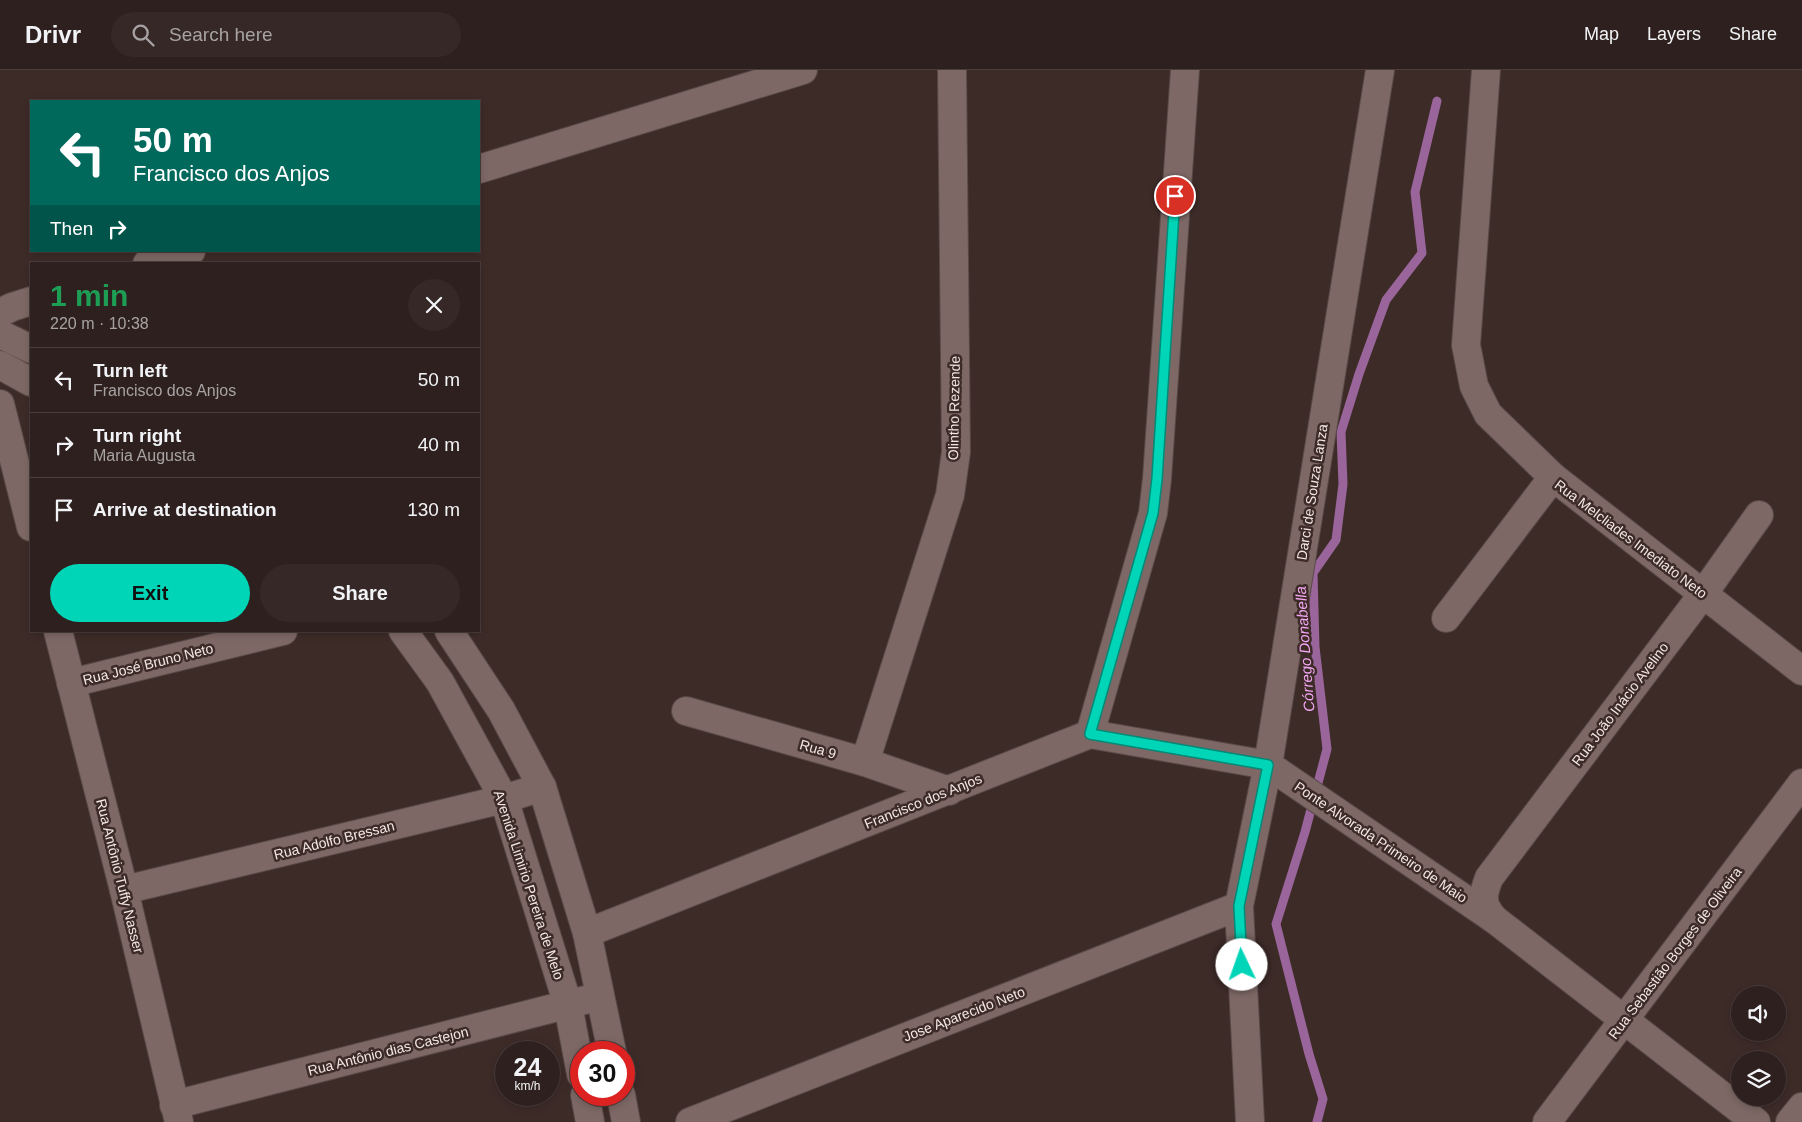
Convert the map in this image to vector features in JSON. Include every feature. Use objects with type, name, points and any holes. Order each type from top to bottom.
[{"type":"street","points":[[480,169],[803,70]]},
{"type":"street","name":"Olintho Rezende","points":[[866,762],[950,495],[956,452],[952,70]]},
{"type":"street","points":[[1185,70],[1157,479],[1153,513],[1090,734],[1268,765]]},
{"type":"street","name":"Darci de Souza Lanza","points":[[1250,1122],[1239,906],[1268,765],[1380,70]]},
{"type":"street","points":[[1486,70],[1466,346],[1474,386],[1488,414],[1553,477]]},
{"type":"street","points":[[154,262],[187,252]]},
{"type":"street","points":[[0,313],[30,300]]},
{"type":"street","points":[[0,334],[30,349]]},
{"type":"street","points":[[0,365],[30,381]]},
{"type":"street","points":[[0,404],[30,523]]},
{"type":"street","name":"Rua Melcliades Imediato Neto","points":[[1446,618],[1553,477],[1802,671]]},
{"type":"street","name":"Rua João Inácio Avelino","points":[[1494,919],[1486,909],[1483,893],[1488,878],[1703,594],[1759,515]]},
{"type":"street","name":"Rua Antônio Tuffy Nasser","points":[[58,632],[124,890],[177,1114]]},
{"type":"street","name":"Rua José Bruno Neto","points":[[71,683],[279,632]]},
{"type":"street","name":"Avenida Limirio Pereira de Melo","points":[[404,632],[440,682],[504,798],[568,1005],[575,1041]]},
{"type":"street","points":[[450,632],[501,710],[542,787],[587,933],[610,1041]]},
{"type":"street","name":"Rua 9","points":[[686,712],[866,762],[949,791]]},
{"type":"street","name":"Francisco dos Anjos","points":[[587,933],[1090,734]]},
{"type":"street","name":"Ponte Alvorada Primeiro de Maio","points":[[1268,765],[1494,919],[1756,1122]]},
{"type":"street","name":"Rua Sebastião Borges de Oliveira","points":[[1547,1122],[1802,783]]},
{"type":"street","name":"Rua Adolfo Bressan","points":[[124,890],[504,798],[542,787]]},
{"type":"street","name":"Jose Aparecido Neto","points":[[690,1122],[1239,906]]},
{"type":"street","name":"Rua Antônio dias Castejon","points":[[177,1114],[601,995]]},
{"type":"street","points":[[587,1106],[590,1122]]},
{"type":"street","points":[[622,1106],[626,1122]]},
{"type":"street","points":[[1790,1122],[1802,1107]]},
{"type":"waterway","name":"Córrego Donabella","points":[[1317,1122],[1323,1099],[1309,1054],[1276,924],[1305,832],[1327,749],[1315,647],[1313,573],[1336,540],[1343,484],[1341,432],[1359,374],[1386,300],[1422,253],[1415,192],[1437,101]]},
{"type":"route","points":[[1175,196],[1157,479],[1153,513],[1090,734],[1268,765],[1239,906],[1242,965]]}]
